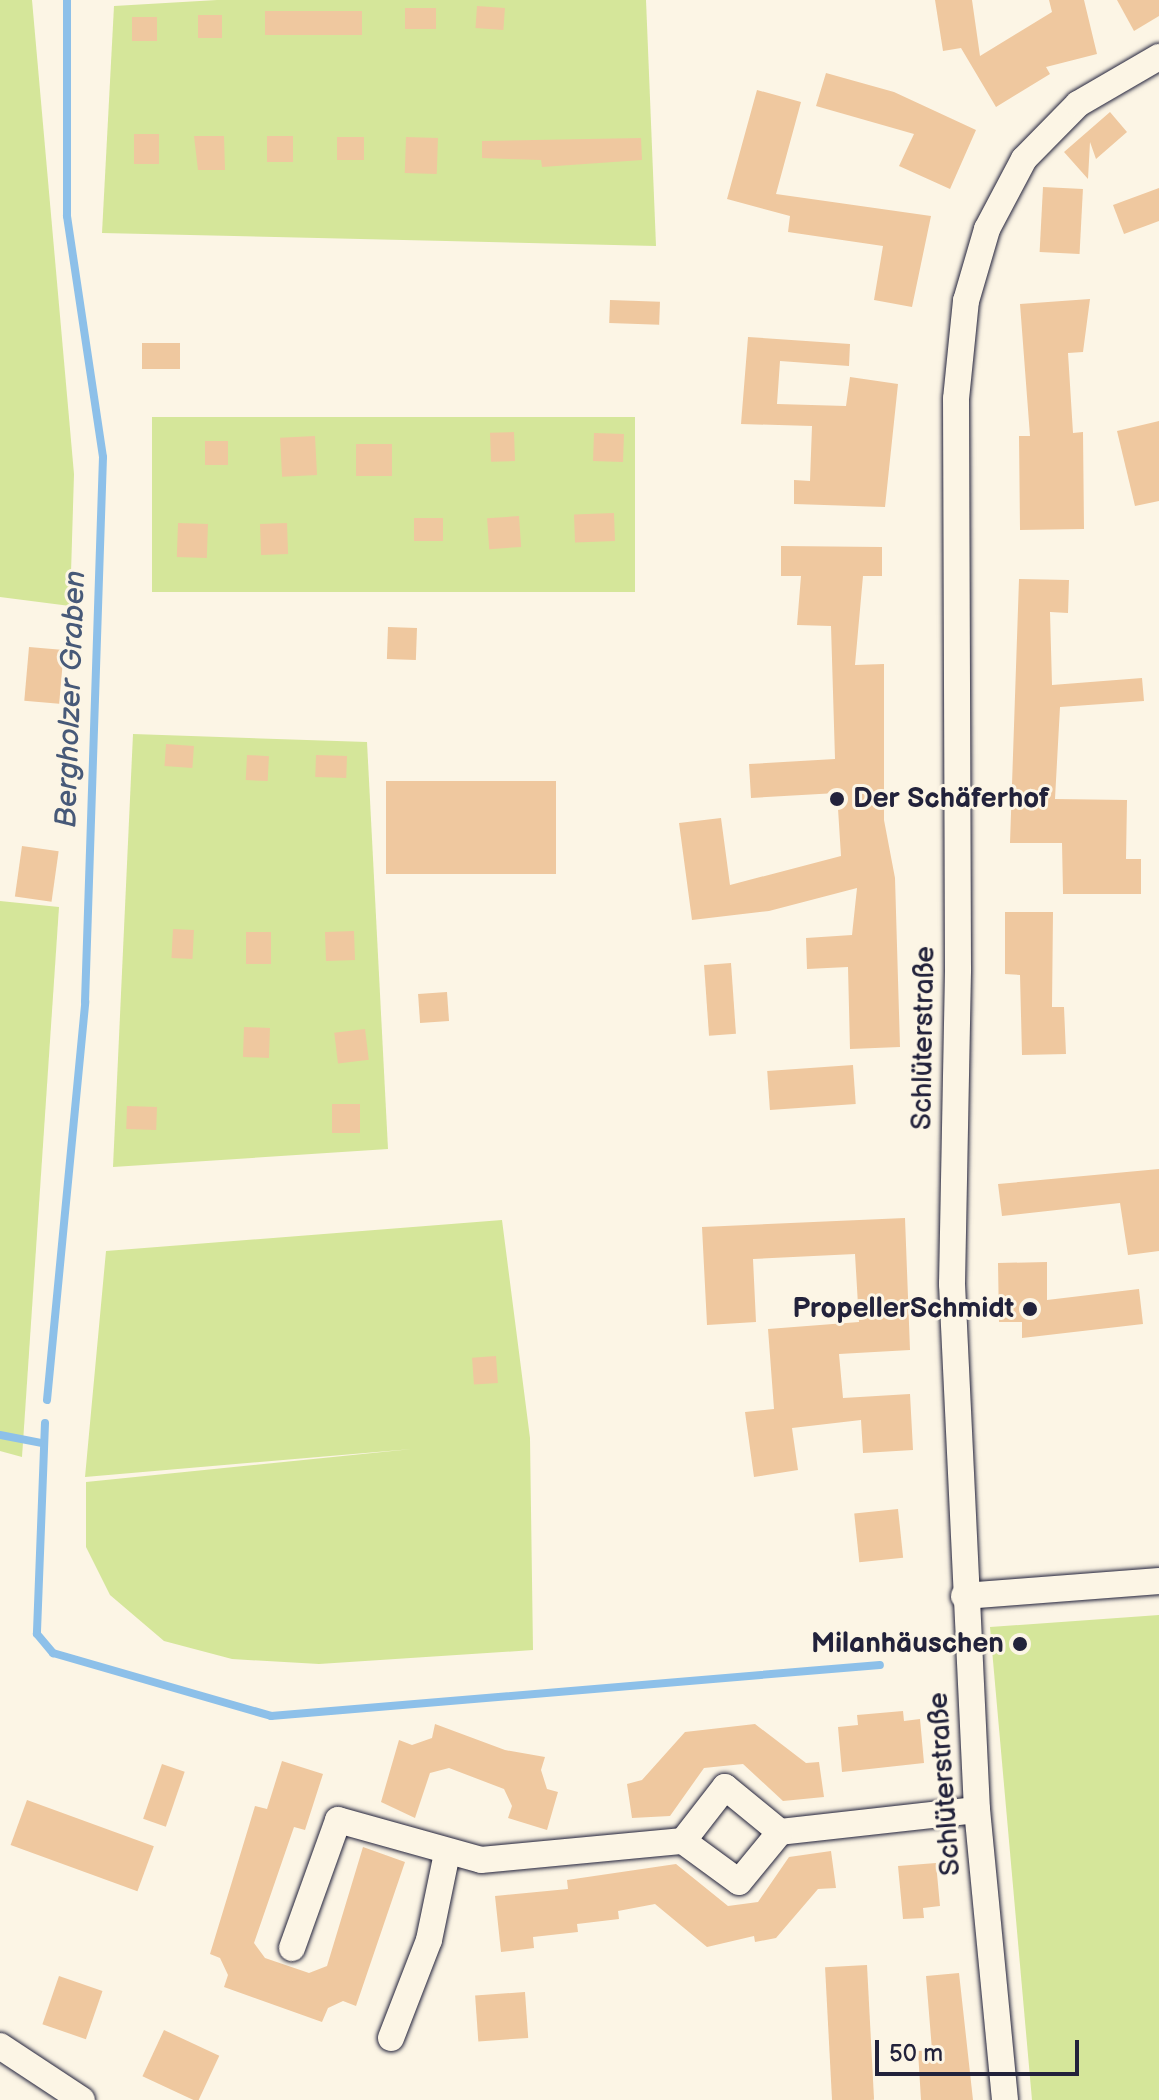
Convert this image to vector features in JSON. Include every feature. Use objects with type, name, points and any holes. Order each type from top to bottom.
[{"type":"street","name":"Schlüterstraße","points":[[1005,2100],[977,1810],[964,1596],[952,1284],[958,969],[956,399],[966,301],[987,229],[1024,159],[1078,104],[1159,57]]},
{"type":"street","points":[[964,1596],[1159,1581]]},
{"type":"street","points":[[683,1841],[725,1787],[780,1832]]},
{"type":"street","points":[[292,1948],[338,1820],[447,1853],[481,1860],[683,1841],[739,1882],[780,1832],[977,1810]]},
{"type":"street","points":[[391,2038],[429,1940],[447,1853]]},
{"type":"street","points":[[0,2046],[82,2100]]},
{"type":"green space","points":[[0,0],[32,0],[74,474],[70,606],[0,597]]},
{"type":"green space","points":[[217,0],[646,0],[656,246],[102,233],[114,6]]},
{"type":"green space","points":[[152,417],[635,417],[635,592],[152,592]]},
{"type":"green space","points":[[133,734],[367,742],[388,1149],[113,1167]]},
{"type":"green space","points":[[0,901],[59,907],[22,1457],[0,1451]]},
{"type":"green space","points":[[502,1220],[530,1438],[533,1650],[319,1664],[232,1659],[164,1641],[110,1595],[86,1547],[86,1482],[412,1449],[85,1477],[106,1251]]},
{"type":"green space","points":[[1159,1615],[1159,2100],[1032,2100],[990,1627]]},
{"type":"building","points":[[935,0],[972,0],[980,56],[1052,12],[1049,0],[1084,0],[1097,54],[1046,67],[1050,74],[996,107],[961,48],[943,51]]},
{"type":"building","points":[[1117,0],[1159,0],[1159,16],[1134,31]]},
{"type":"building","points":[[477,6],[505,8],[503,30],[475,28]]},
{"type":"building","points":[[405,8],[436,8],[436,29],[405,29]]},
{"type":"building","points":[[265,11],[362,11],[362,35],[265,35]]},
{"type":"building","points":[[198,15],[222,15],[222,38],[198,38]]},
{"type":"building","points":[[132,17],[157,17],[157,41],[132,41]]},
{"type":"building","points":[[826,73],[894,92],[976,130],[950,189],[899,166],[914,134],[816,106]]},
{"type":"building","points":[[757,90],[801,102],[776,194],[931,216],[912,307],[874,300],[883,246],[788,232],[790,216],[727,199]]},
{"type":"building","points":[[1110,112],[1127,132],[1096,159],[1090,142],[1088,179],[1064,152]]},
{"type":"building","points":[[134,134],[159,134],[159,164],[134,164]]},
{"type":"building","points":[[194,136],[224,136],[225,170],[198,170]]},
{"type":"building","points":[[267,136],[293,136],[293,162],[267,162]]},
{"type":"building","points":[[337,137],[364,137],[364,160],[337,160]]},
{"type":"building","points":[[406,137],[438,138],[437,174],[405,173]]},
{"type":"building","points":[[641,138],[642,160],[542,167],[541,160],[482,158],[482,141]]},
{"type":"building","points":[[1043,187],[1083,189],[1080,254],[1040,252]]},
{"type":"building","points":[[1159,188],[1159,221],[1124,234],[1113,205]]},
{"type":"building","points":[[1090,299],[1083,352],[1068,353],[1073,433],[1083,432],[1084,529],[1020,530],[1019,436],[1030,436],[1020,304]]},
{"type":"building","points":[[610,300],[660,302],[659,325],[609,323]]},
{"type":"building","points":[[748,337],[850,344],[849,366],[780,361],[777,404],[846,406],[850,377],[898,384],[885,507],[794,504],[794,480],[810,481],[812,426],[741,424]]},
{"type":"building","points":[[142,343],[180,343],[180,369],[142,369]]},
{"type":"building","points":[[1159,421],[1159,501],[1135,506],[1117,431]]},
{"type":"building","points":[[514,432],[515,461],[491,462],[490,433]]},
{"type":"building","points":[[594,433],[624,434],[623,462],[593,461]]},
{"type":"building","points":[[315,436],[317,475],[282,477],[280,438]]},
{"type":"building","points":[[205,441],[228,441],[228,465],[205,465]]},
{"type":"building","points":[[356,444],[392,444],[392,476],[356,476]]},
{"type":"building","points":[[614,513],[615,541],[575,542],[574,514]]},
{"type":"building","points":[[519,516],[521,547],[489,549],[487,518]]},
{"type":"building","points":[[414,518],[443,518],[443,541],[414,541]]},
{"type":"building","points":[[178,523],[208,524],[207,558],[177,557]]},
{"type":"building","points":[[287,523],[288,554],[261,555],[260,524]]},
{"type":"building","points":[[781,546],[882,547],[882,576],[863,576],[855,665],[884,664],[884,820],[895,878],[900,1047],[850,1049],[848,967],[807,969],[806,938],[852,935],[857,888],[769,911],[692,920],[679,823],[721,818],[730,885],[841,856],[837,793],[751,798],[749,764],[835,759],[831,626],[797,625],[801,576],[781,576]]},
{"type":"building","points":[[1019,579],[1069,580],[1068,613],[1050,612],[1052,685],[1142,678],[1144,701],[1060,707],[1055,799],[1127,800],[1126,859],[1141,859],[1141,894],[1063,894],[1062,843],[1010,843]]},
{"type":"building","points":[[388,627],[417,628],[416,660],[387,659]]},
{"type":"building","points":[[29,647],[64,650],[59,704],[24,701]]},
{"type":"building","points":[[166,744],[194,746],[192,768],[164,766]]},
{"type":"building","points":[[247,755],[269,756],[268,781],[246,780]]},
{"type":"building","points":[[316,755],[347,756],[346,778],[315,777]]},
{"type":"building","points":[[386,781],[556,781],[556,874],[386,874]]},
{"type":"building","points":[[22,846],[59,851],[52,902],[15,897]]},
{"type":"building","points":[[1005,912],[1053,912],[1052,1007],[1064,1007],[1066,1054],[1022,1055],[1020,975],[1005,974]]},
{"type":"building","points":[[173,929],[194,930],[192,959],[171,958]]},
{"type":"building","points":[[354,931],[355,960],[326,961],[325,932]]},
{"type":"building","points":[[246,932],[271,932],[271,964],[246,964]]},
{"type":"building","points":[[731,963],[736,1034],[709,1036],[704,965]]},
{"type":"building","points":[[447,992],[449,1021],[420,1023],[418,994]]},
{"type":"building","points":[[244,1027],[270,1028],[269,1058],[243,1057]]},
{"type":"building","points":[[365,1029],[369,1060],[338,1064],[334,1033]]},
{"type":"building","points":[[853,1065],[856,1104],[770,1110],[767,1071]]},
{"type":"building","points":[[332,1104],[360,1104],[360,1133],[332,1133]]},
{"type":"building","points":[[127,1106],[157,1107],[156,1130],[126,1129]]},
{"type":"building","points":[[1159,1169],[1159,1251],[1128,1255],[1120,1203],[1002,1216],[998,1184]]},
{"type":"building","points":[[905,1218],[910,1350],[839,1354],[843,1398],[910,1394],[913,1450],[863,1453],[861,1420],[792,1428],[798,1470],[754,1477],[745,1412],[774,1409],[768,1329],[859,1322],[855,1254],[753,1259],[756,1322],[707,1325],[702,1227]]},
{"type":"building","points":[[1047,1262],[1047,1300],[1139,1289],[1143,1324],[1022,1338],[1022,1322],[999,1322],[998,1263]]},
{"type":"building","points":[[496,1356],[498,1383],[474,1385],[472,1358]]},
{"type":"building","points":[[898,1509],[903,1558],[859,1562],[854,1514]]},
{"type":"building","points":[[903,1711],[904,1721],[920,1719],[924,1763],[842,1772],[838,1727],[858,1725],[857,1715]]},
{"type":"building","points":[[435,1724],[505,1750],[545,1757],[541,1770],[547,1789],[558,1792],[547,1830],[508,1818],[512,1806],[504,1789],[449,1768],[430,1773],[415,1818],[381,1802],[399,1740],[412,1745],[432,1738]]},
{"type":"building","points":[[755,1724],[806,1763],[819,1762],[824,1797],[783,1801],[743,1764],[704,1768],[670,1816],[632,1818],[627,1784],[642,1780],[685,1732]]},
{"type":"building","points":[[282,1761],[323,1774],[305,1830],[294,1827],[254,1943],[265,1958],[309,1973],[327,1966],[363,1847],[405,1862],[356,2006],[343,2001],[328,2008],[322,2022],[224,1987],[228,1975],[220,1958],[210,1954],[255,1806],[267,1809]]},
{"type":"building","points":[[162,1764],[185,1772],[166,1827],[143,1819]]},
{"type":"building","points":[[27,1800],[154,1846],[137,1891],[11,1845]]},
{"type":"building","points":[[831,1851],[836,1888],[818,1889],[776,1938],[755,1942],[754,1936],[707,1947],[655,1904],[618,1911],[619,1919],[577,1924],[578,1932],[533,1937],[534,1948],[501,1952],[495,1896],[568,1889],[567,1880],[676,1864],[728,1906],[758,1902],[789,1857]]},
{"type":"building","points":[[936,1863],[940,1906],[923,1908],[924,1918],[903,1919],[898,1866]]},
{"type":"building","points":[[867,1965],[874,2100],[832,2100],[825,1967]]},
{"type":"building","points":[[959,1973],[973,2100],[921,2100],[918,2051],[932,2050],[926,1976]]},
{"type":"building","points":[[59,1976],[102,1991],[86,2039],[42,2024]]},
{"type":"building","points":[[525,1992],[528,2038],[478,2041],[475,1995]]},
{"type":"building","points":[[164,2030],[219,2056],[199,2100],[142,2076]]},
{"type":"waterway","name":"Bergholzer Graben","points":[[47,1400],[85,1002],[103,457],[67,216],[67,0]]},
{"type":"waterway","points":[[45,1423],[37,1634],[53,1653],[271,1716],[880,1665]]},
{"type":"waterway","points":[[0,1435],[42,1443]]},
{"type":"place","name":"Der Schäferhof","points":[[837,799]]},
{"type":"place","name":"PropellerSchmidt","points":[[1030,1309]]},
{"type":"place","name":"Milanhäuschen","points":[[1020,1644]]}]
